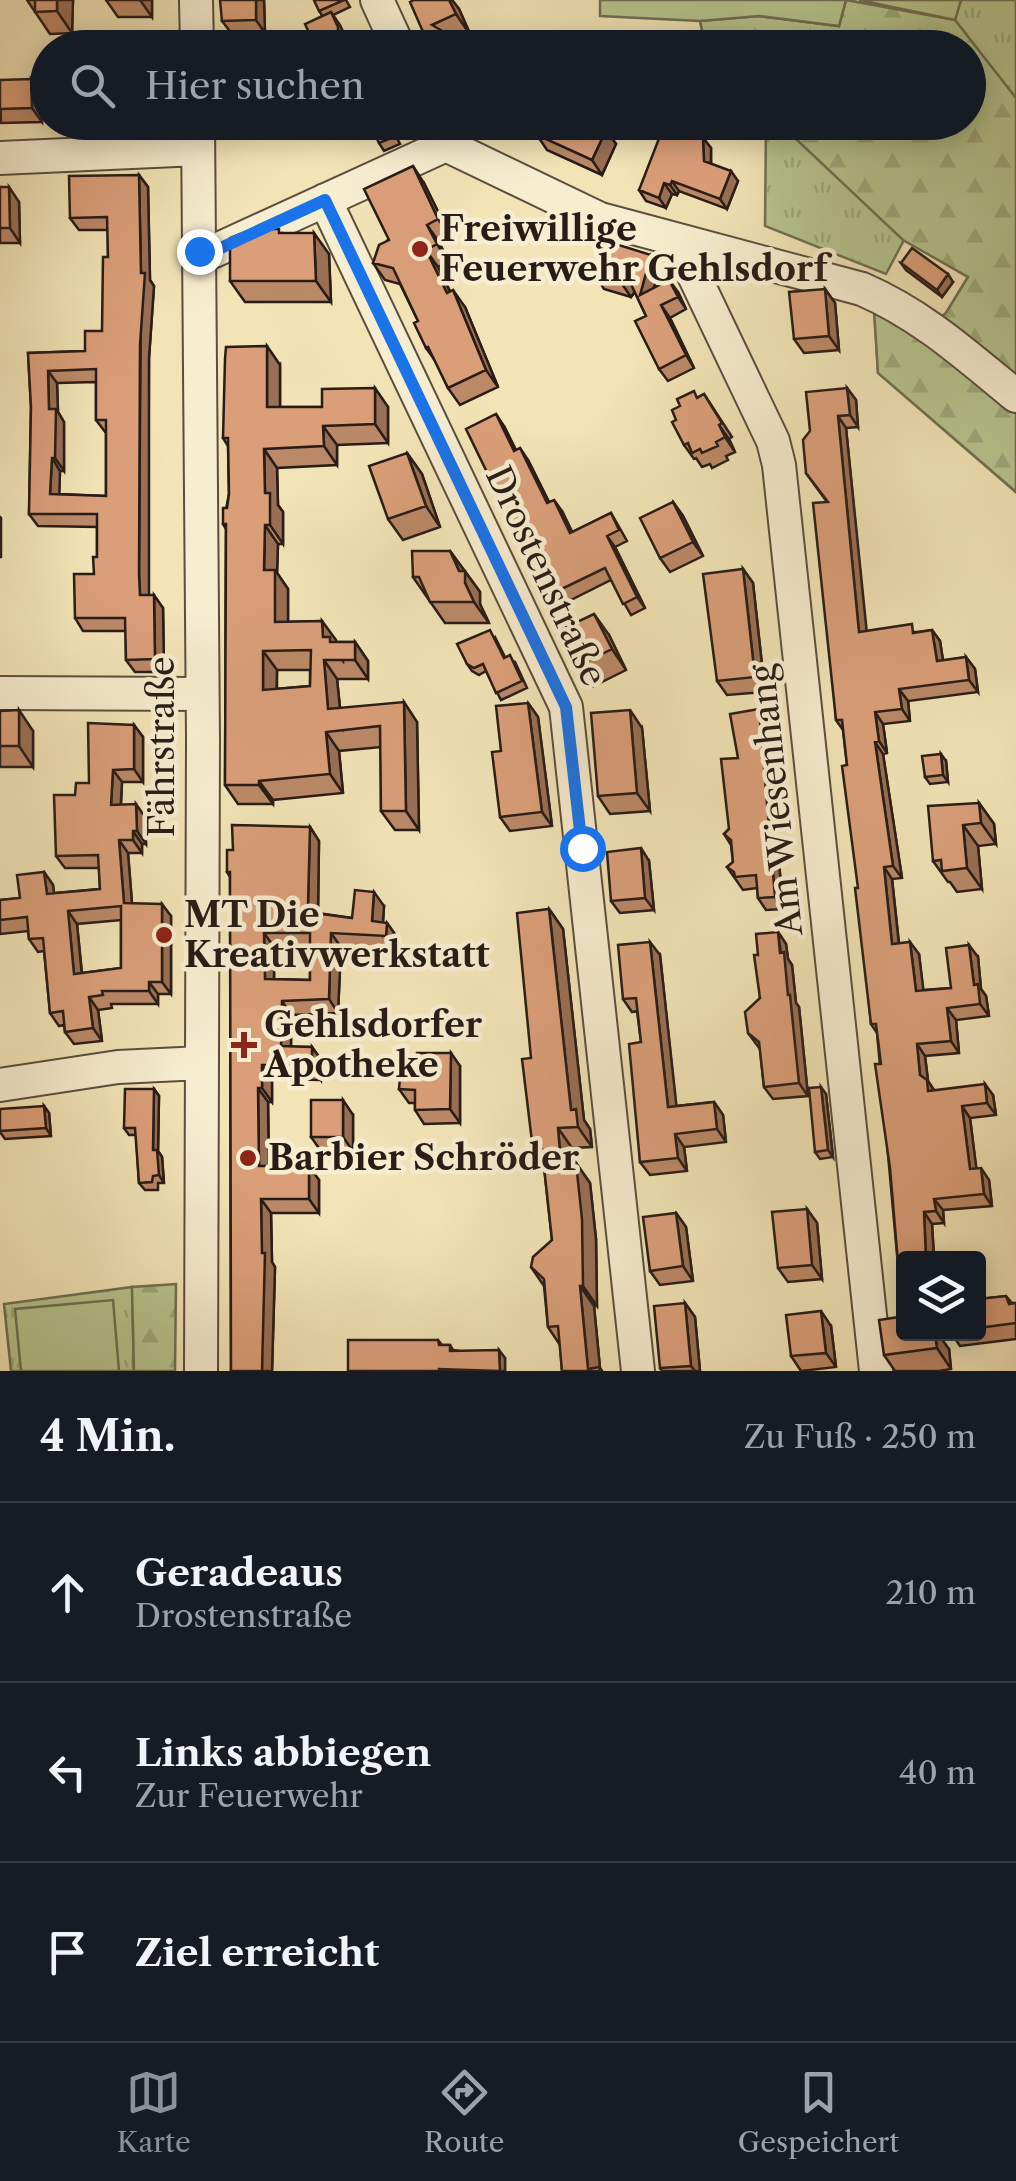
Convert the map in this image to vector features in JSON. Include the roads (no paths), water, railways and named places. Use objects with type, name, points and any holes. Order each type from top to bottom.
[{"type":"street","points":[[196,0],[197,30]]},
{"type":"street","points":[[377,0],[391,30]]},
{"type":"street","points":[[0,158],[162,140]]},
{"type":"street","name":"Fährstraße","points":[[198,140],[201,1371]]},
{"type":"street","points":[[199,251],[212,252],[325,200],[430,140]]},
{"type":"street","points":[[451,140],[600,219],[862,289],[893,302],[917,316],[1016,396]]},
{"type":"street","name":"Drostenstraße","points":[[325,200],[566,707],[638,1371]]},
{"type":"street","name":"Am Wiesenhang","points":[[678,242],[773,441],[779,465],[876,1371]]},
{"type":"street","points":[[0,692],[202,694]]},
{"type":"street","points":[[0,1085],[118,1067],[202,1063]]},
{"type":"place","name":"Freiwillige Feuerwehr Gehlsdorf","points":[[420,249]]},
{"type":"place","name":"MT Die Kreativwerkstatt","points":[[164,935]]},
{"type":"place","name":"Gehlsdorfer Apotheke","points":[[244,1045]]},
{"type":"place","name":"Barbier Schröder","points":[[248,1158]]}]
